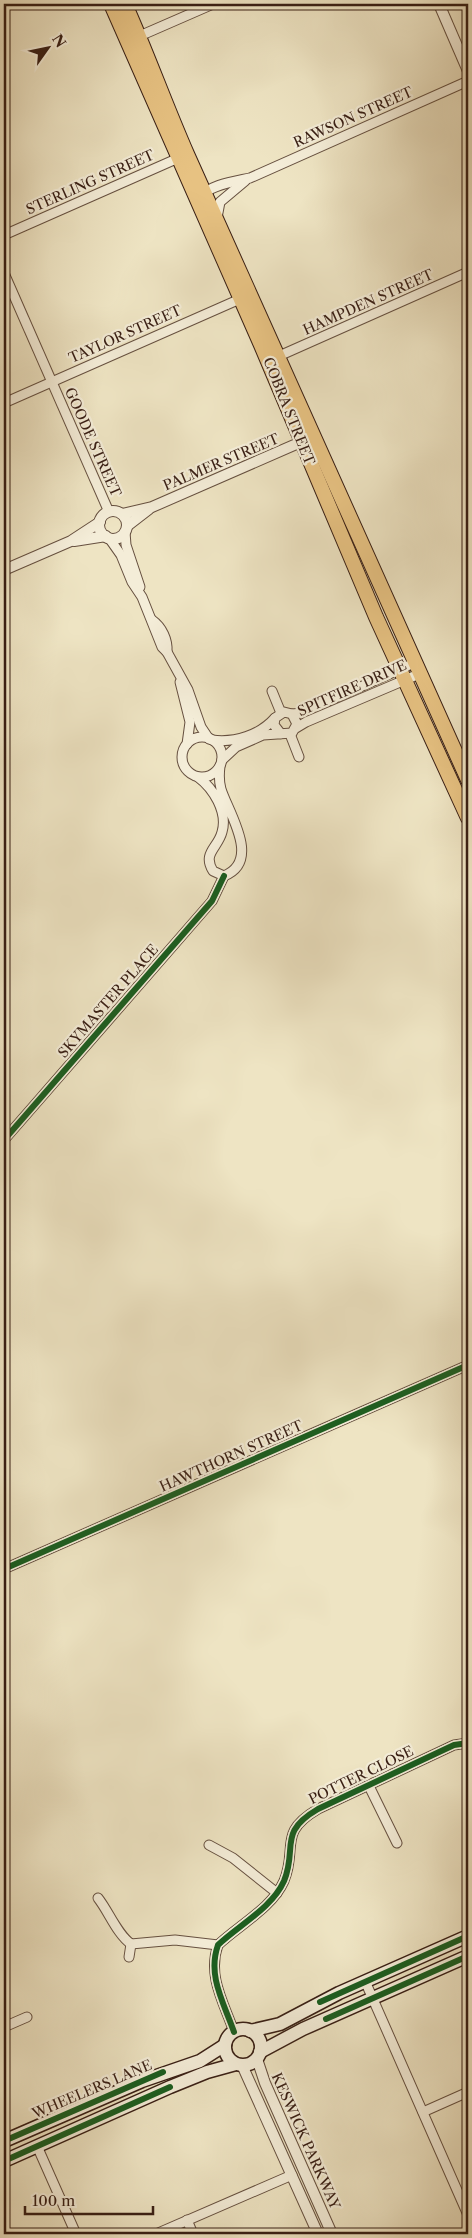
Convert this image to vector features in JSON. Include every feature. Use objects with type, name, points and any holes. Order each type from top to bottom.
[{"type":"highway","name":"COBRA STREET","points":[[111,4],[133,39],[214,226],[240,299],[301,442],[402,675],[465,799],[468,818]]},
{"type":"highway","name":"COBRA STREET","points":[[125,4],[133,39]]},
{"type":"highway","name":"COBRA STREET","points":[[183,156],[205,192],[214,226],[244,280],[279,356],[300,407],[468,780]]},
{"type":"highway","points":[[261,345],[268,353],[279,356],[275,367],[293,421]]},
{"type":"highway","points":[[300,407],[306,429],[301,442]]},
{"type":"main road","points":[[250,2031],[280,2024],[320,2002],[468,1936]]},
{"type":"main road","points":[[259,2056],[258,2037],[250,2031],[245,2029],[234,2032],[226,2040],[227,2056],[239,2065],[247,2065],[288,2036],[468,1956]]},
{"type":"main road","name":"WHEELERS LANE","points":[[4,2141],[142,2080],[200,2061],[225,2045]]},
{"type":"main road","name":"WHEELERS LANE","points":[[4,2161],[207,2072],[239,2065]]},
{"type":"street","points":[[133,39],[213,4]]},
{"type":"street","points":[[439,4],[468,71]]},
{"type":"street","name":"RAWSON STREET","points":[[205,192],[218,186],[250,178],[468,81]]},
{"type":"street","name":"STERLING STREET","points":[[4,235],[183,156]]},
{"type":"street","name":"RAWSON STREET","points":[[214,226],[220,202],[250,178]]},
{"type":"street","name":"HAMPDEN STREET","points":[[279,356],[468,272]]},
{"type":"street","name":"GOODE STREET","points":[[4,273],[109,512]]},
{"type":"street","points":[[240,299],[244,292],[244,280]]},
{"type":"street","name":"TAYLOR STREET","points":[[4,403],[240,299]]},
{"type":"street","name":"PALMER STREET","points":[[122,514],[152,507],[301,442]]},
{"type":"street","name":"PALMER STREET","points":[[126,529],[152,507]]},
{"type":"street","points":[[4,570],[71,541],[100,522],[109,512],[122,514],[126,529],[126,546],[142,597],[152,620],[152,627],[188,690],[201,727],[220,749],[221,763],[211,775],[198,777]]},
{"type":"street","points":[[100,522],[101,531],[108,537],[121,555],[132,582],[142,597]]},
{"type":"street","points":[[71,541],[108,537],[116,538],[126,529]]},
{"type":"street","name":"SPITFIRE DRIVE","points":[[292,714],[302,713],[417,669]]},
{"type":"street","name":"SPITFIRE DRIVE","points":[[221,763],[232,749],[242,744],[264,735],[289,732],[402,675]]},
{"type":"street","points":[[179,677],[190,722],[183,761],[188,771],[210,788],[222,812],[224,826],[211,849],[208,860],[213,871],[224,876]]},
{"type":"street","points":[[272,691],[278,716],[274,726],[289,732],[299,757]]},
{"type":"street","points":[[187,744],[197,738],[224,742],[239,739],[268,726],[278,716],[292,714],[296,720],[289,732]]},
{"type":"street","name":"SKYMASTER PLACE","points":[[4,1140],[212,901],[224,876],[232,872],[238,864],[241,845],[240,832],[221,789],[221,763]]},
{"type":"street","name":"HAWTHORN STREET","points":[[4,1568],[468,1365]]},
{"type":"street","name":"POTTER CLOSE","points":[[218,1945],[276,1893],[288,1869],[290,1839],[300,1821],[318,1809],[454,1745],[468,1743]]},
{"type":"street","points":[[369,1786],[397,1843]]},
{"type":"street","points":[[209,1845],[233,1858],[276,1893]]},
{"type":"street","points":[[98,1898],[110,1913],[119,1932],[131,1944]]},
{"type":"street","points":[[131,1944],[175,1940],[218,1945],[213,1969],[215,1982],[234,2032]]},
{"type":"street","points":[[129,1957],[131,1944]]},
{"type":"street","points":[[365,1982],[468,2215]]},
{"type":"street","points":[[4,2027],[26,2017]]},
{"type":"street","name":"KESWICK PARKWAY","points":[[259,2056],[265,2083],[332,2234]]},
{"type":"street","name":"KESWICK PARKWAY","points":[[239,2065],[318,2234]]},
{"type":"street","points":[[423,2112],[468,2092]]},
{"type":"street","points":[[37,2146],[76,2234]]},
{"type":"street","points":[[156,2234],[292,2175]]},
{"type":"street","points":[[187,2220],[193,2234]]},
{"type":"cycle path","points":[[4,1140],[212,901],[224,876]]},
{"type":"cycle path","points":[[4,1569],[468,1365]]},
{"type":"cycle path","points":[[234,2032],[216,1979],[214,1968],[218,1945],[254,1916],[279,1891],[288,1869],[291,1841],[297,1826],[318,1809],[454,1745],[468,1743]]},
{"type":"cycle path","points":[[320,2002],[468,1936]]},
{"type":"cycle path","points":[[326,2019],[468,1956]]},
{"type":"cycle path","points":[[4,2141],[163,2072]]},
{"type":"cycle path","points":[[4,2161],[170,2087]]}]
